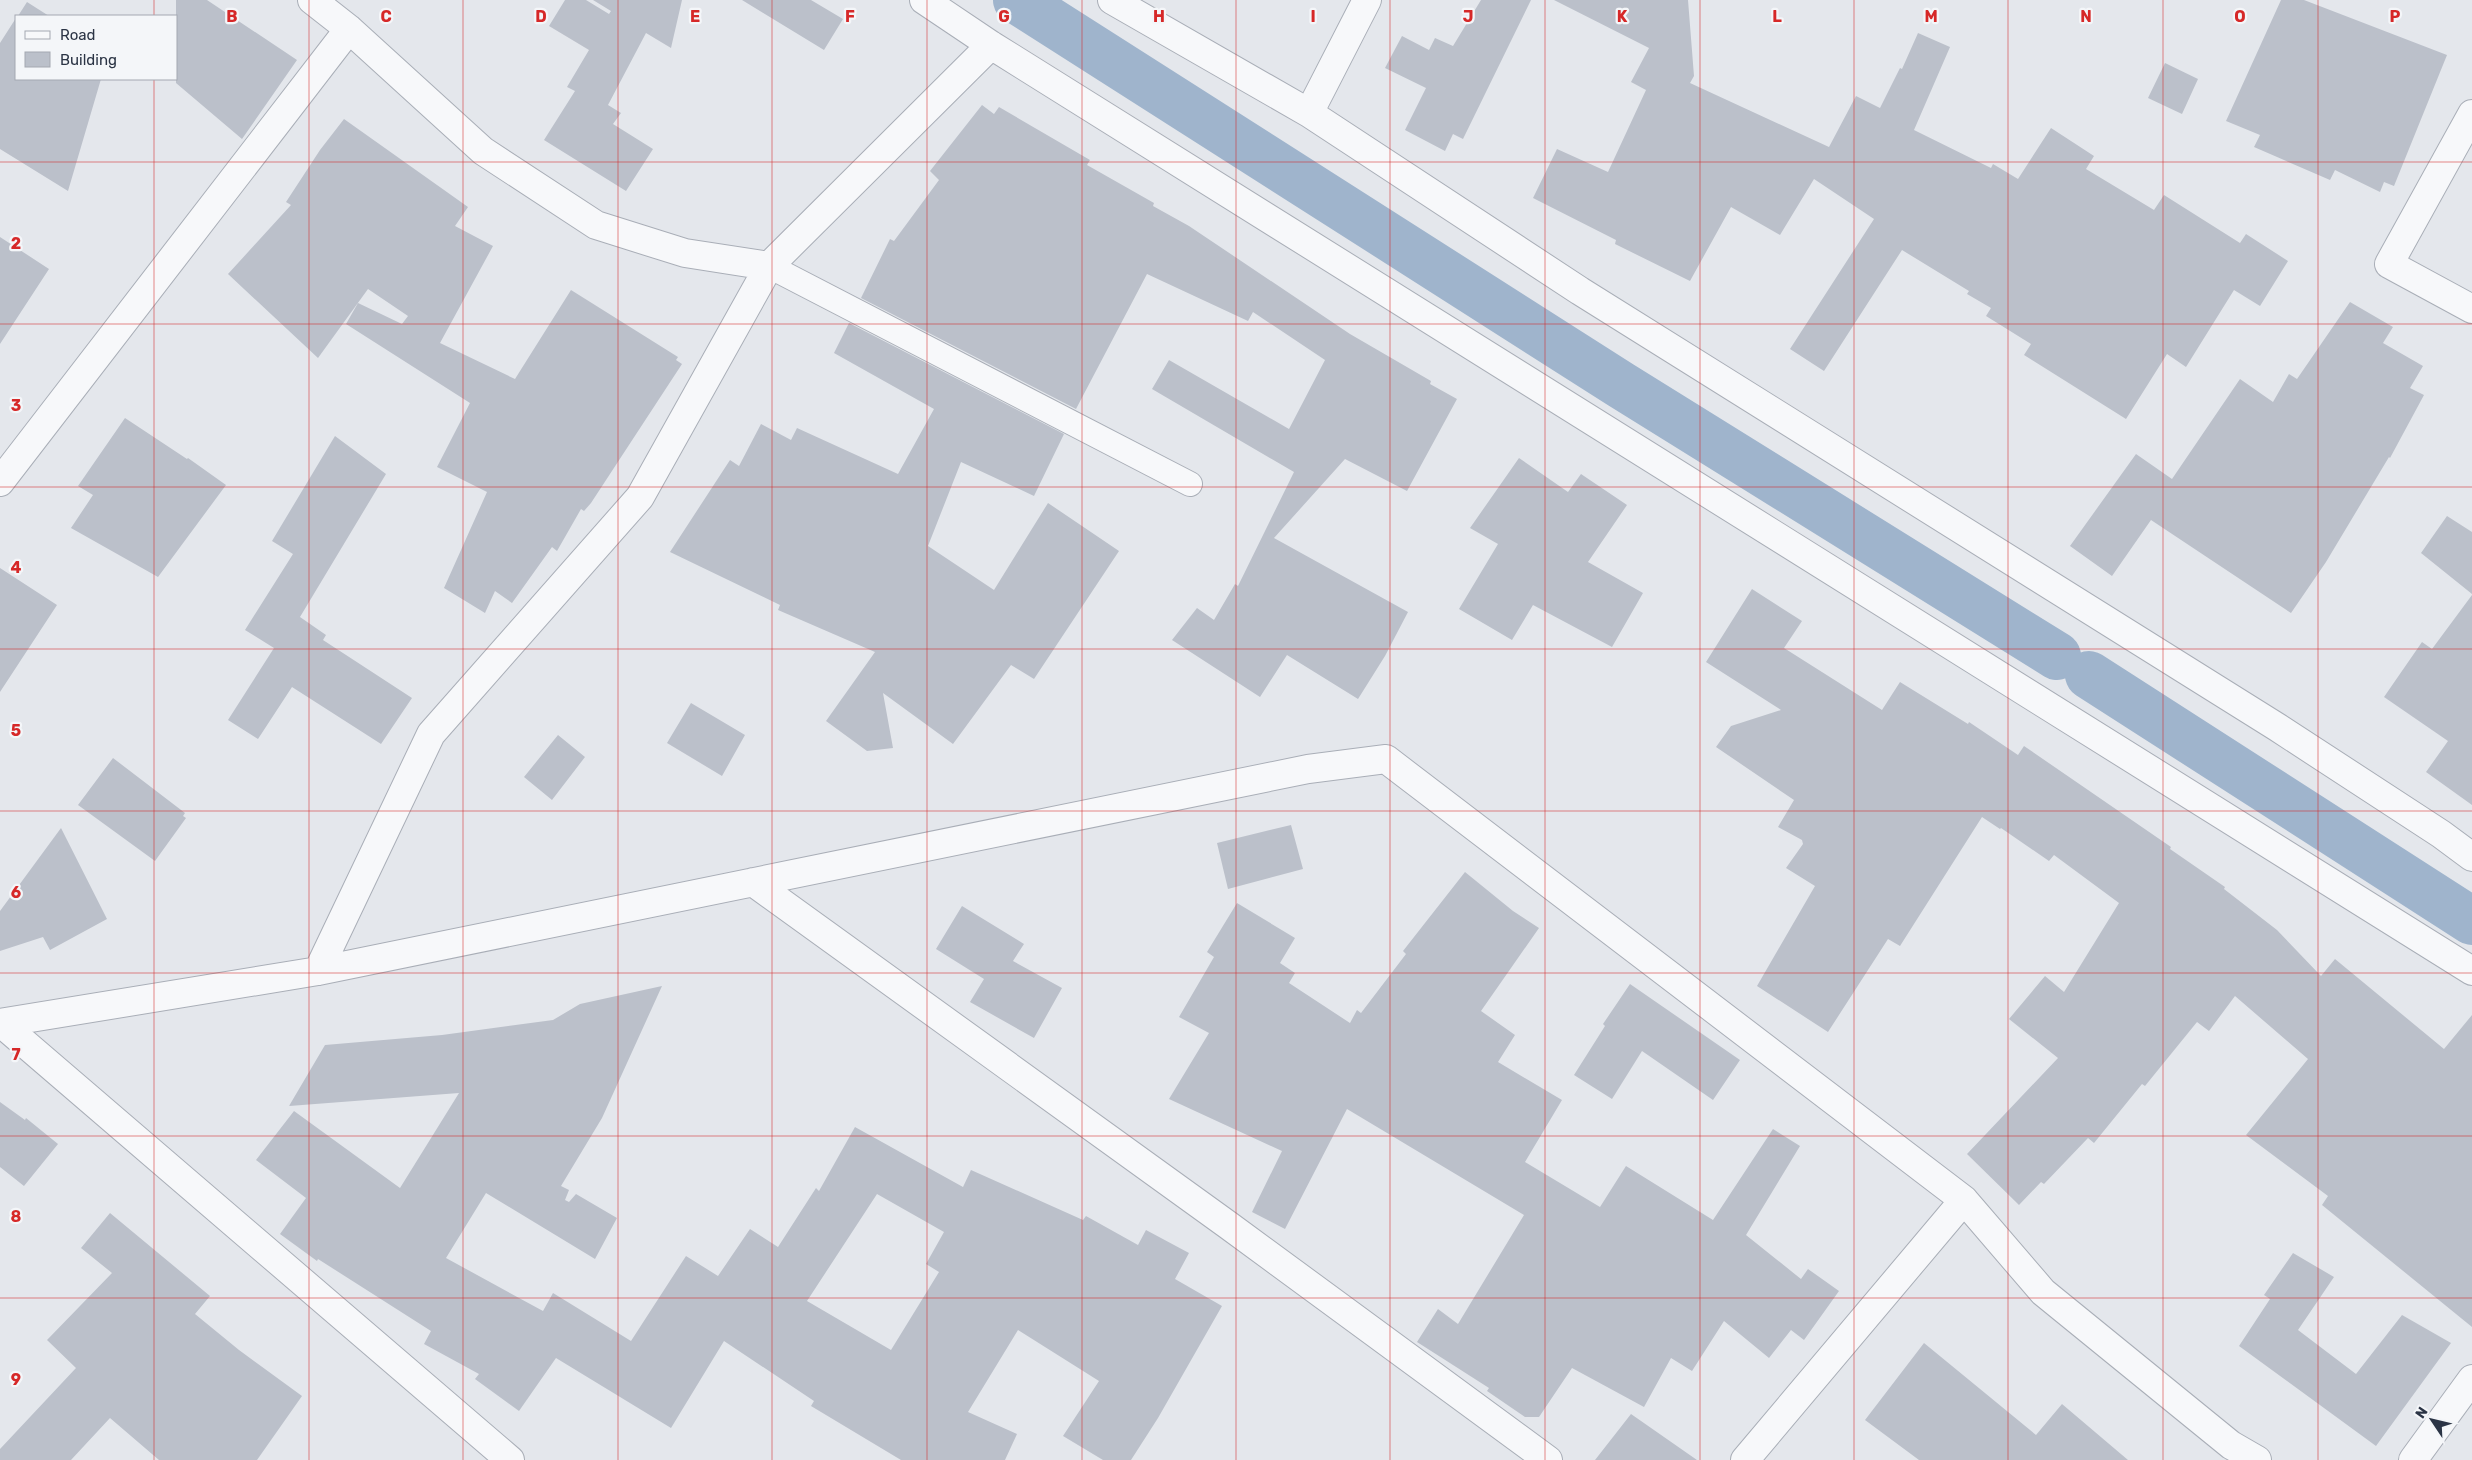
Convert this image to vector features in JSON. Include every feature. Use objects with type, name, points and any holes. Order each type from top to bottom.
[{"type":"street","points":[[312,0],[349,29],[483,151],[596,224],[685,253],[769,266]]},
{"type":"street","points":[[924,0],[991,45],[2472,971]]},
{"type":"street","points":[[1112,0],[1309,113],[1580,291],[2277,727],[2441,834],[2472,857]]},
{"type":"street","points":[[1309,113],[1367,0]]},
{"type":"street","points":[[0,482],[349,29]]},
{"type":"street","points":[[318,971],[431,734],[640,497],[769,266],[991,45]]},
{"type":"street","points":[[2472,114],[2389,264],[2472,309]]},
{"type":"street","points":[[1,1023],[318,971],[1308,770],[1386,759],[1964,1200],[2043,1292],[2231,1445],[2257,1460]]},
{"type":"street","points":[[753,882],[1228,1225],[1548,1460]]},
{"type":"street","points":[[1,1023],[510,1460]]},
{"type":"street","points":[[1745,1460],[1964,1200]]},
{"type":"street","points":[[2413,1460],[2472,1379]]},
{"type":"lane","points":[[769,266],[1190,484]]},
{"type":"building","points":[[176,0],[207,0],[297,60],[242,139],[176,83],[176,80],[178,80],[178,15],[176,15]]},
{"type":"building","points":[[565,0],[586,0],[609,14],[611,11],[593,0],[682,0],[671,48],[646,33],[608,105],[621,113],[613,124],[653,149],[626,191],[544,140],[575,91],[567,87],[589,50],[549,26]]},
{"type":"building","points":[[742,0],[811,0],[843,19],[824,50]]},
{"type":"building","points":[[1481,0],[1531,0],[1463,139],[1453,134],[1445,151],[1405,130],[1426,88],[1385,68],[1402,36],[1429,50],[1435,38],[1453,46]]},
{"type":"building","points":[[1554,0],[1688,0],[1694,76],[1690,83],[1829,147],[1856,96],[1880,108],[1900,68],[1902,69],[1918,33],[1950,47],[1914,130],[1991,168],[1993,164],[2018,179],[2051,128],[2094,156],[2086,169],[2154,210],[2164,195],[2240,243],[2246,234],[2288,261],[2260,306],[2234,290],[2186,367],[2167,354],[2126,419],[2024,355],[2031,344],[1986,316],[1991,308],[1967,294],[1969,291],[1902,250],[1824,371],[1790,349],[1874,219],[1814,179],[1780,235],[1731,207],[1690,281],[1615,244],[1616,240],[1533,198],[1557,149],[1608,172],[1646,90],[1631,82],[1649,48]]},
{"type":"building","points":[[2281,0],[2304,0],[2447,55],[2394,186],[2384,182],[2380,192],[2335,170],[2330,180],[2254,147],[2260,135],[2226,121]]},
{"type":"building","points":[[27,2],[47,15],[19,15]]},
{"type":"building","points":[[15,20],[15,80],[101,80],[68,191],[0,149],[0,43]]},
{"type":"building","points":[[2165,63],[2198,79],[2182,114],[2148,98]]},
{"type":"building","points":[[982,105],[994,114],[999,107],[1090,160],[1087,165],[1154,203],[1153,206],[1189,226],[1350,334],[1431,381],[1430,384],[1457,399],[1407,491],[1345,459],[1274,538],[1408,612],[1385,656],[1358,699],[1287,655],[1260,697],[1172,640],[1197,608],[1214,620],[1235,584],[1238,586],[1294,472],[1152,389],[1169,360],[1289,429],[1325,360],[1253,312],[1248,321],[1147,274],[1076,409],[861,298],[890,239],[894,241],[939,180],[930,171]]},
{"type":"building","points":[[344,119],[468,207],[455,226],[493,246],[440,343],[515,379],[571,290],[678,357],[676,360],[682,364],[591,503],[584,511],[581,509],[557,551],[552,547],[512,603],[495,591],[485,613],[444,588],[487,492],[437,467],[470,403],[346,324],[358,303],[402,324],[408,316],[368,289],[318,358],[228,274],[291,205],[286,202],[320,150]]},
{"type":"building","points":[[0,237],[49,269],[0,344]]},
{"type":"building","points":[[2350,302],[2393,327],[2383,343],[2423,366],[2410,388],[2424,395],[2390,458],[2326,562],[2291,613],[2151,520],[2112,576],[2070,546],[2136,454],[2172,479],[2240,379],[2273,402],[2289,374],[2297,379]]},
{"type":"building","points":[[849,323],[1064,434],[1034,496],[961,462],[928,546],[994,590],[1048,503],[1119,551],[1034,679],[1011,665],[953,744],[883,693],[893,748],[867,751],[826,721],[875,652],[778,610],[780,605],[670,552],[730,460],[739,466],[761,424],[791,440],[797,428],[898,474],[934,409],[834,353]]},
{"type":"building","points":[[125,418],[226,485],[158,577],[71,528],[93,495],[78,486]]},
{"type":"building","points":[[335,436],[386,474],[300,617],[326,635],[323,640],[412,698],[381,744],[292,687],[258,739],[228,720],[274,648],[245,630],[293,554],[272,541]]},
{"type":"building","points":[[1519,458],[1568,492],[1581,474],[1627,505],[1588,562],[1643,593],[1612,647],[1533,605],[1512,640],[1459,609],[1498,544],[1470,528]]},
{"type":"building","points":[[2447,516],[2472,532],[2472,594],[2421,553]]},
{"type":"building","points":[[0,568],[57,605],[0,692]]},
{"type":"building","points":[[1752,589],[1802,621],[1784,648],[1882,710],[1900,682],[1968,724],[1969,722],[2018,755],[2024,746],[2171,847],[2170,849],[2225,887],[2224,889],[2277,930],[2321,976],[2335,959],[2444,1049],[2472,1015],[2472,1327],[2322,1205],[2328,1196],[2246,1135],[2308,1059],[2235,996],[2209,1031],[2197,1022],[2145,1086],[2142,1084],[2094,1143],[2088,1138],[2044,1184],[2041,1182],[2019,1205],[1967,1154],[2058,1058],[2009,1019],[2045,976],[2064,992],[2119,903],[2054,855],[2049,861],[1982,817],[1900,946],[1888,939],[1828,1032],[1757,986],[1815,886],[1786,868],[1803,844],[1802,840],[1778,827],[1794,800],[1716,747],[1731,726],[1781,710],[1706,662]]},
{"type":"building","points":[[2472,595],[2472,805],[2426,772],[2448,741],[2384,697],[2422,642],[2432,649]]},
{"type":"building","points":[[691,703],[745,735],[722,776],[667,743]]},
{"type":"building","points":[[558,735],[585,757],[552,800],[524,777]]},
{"type":"building","points":[[113,758],[185,813],[183,816],[186,818],[155,861],[78,805]]},
{"type":"building","points":[[1291,825],[1303,869],[1228,889],[1217,843]]},
{"type":"building","points":[[61,828],[107,919],[50,950],[43,937],[0,951],[0,911]]},
{"type":"building","points":[[1465,872],[1513,911],[1539,928],[1481,1011],[1515,1035],[1498,1062],[1562,1100],[1525,1162],[1600,1207],[1626,1166],[1713,1220],[1773,1129],[1800,1146],[1746,1235],[1801,1279],[1808,1269],[1839,1291],[1804,1340],[1791,1330],[1769,1358],[1724,1321],[1692,1371],[1671,1358],[1644,1407],[1572,1368],[1539,1417],[1525,1417],[1487,1391],[1489,1388],[1417,1342],[1438,1309],[1458,1324],[1524,1215],[1347,1109],[1285,1229],[1252,1212],[1282,1151],[1169,1099],[1209,1033],[1179,1017],[1214,957],[1207,952],[1237,903],[1295,938],[1280,963],[1295,973],[1289,983],[1350,1023],[1357,1010],[1361,1013],[1406,954],[1403,951]]},
{"type":"building","points":[[962,906],[1024,944],[1013,961],[1062,988],[1034,1038],[970,1002],[984,979],[936,949]]},
{"type":"building","points":[[1630,984],[1740,1060],[1713,1100],[1642,1051],[1612,1099],[1574,1075],[1605,1026],[1603,1024]]},
{"type":"building","points":[[662,986],[602,1118],[561,1186],[569,1190],[565,1200],[569,1202],[576,1194],[617,1218],[595,1259],[486,1193],[446,1258],[543,1311],[553,1293],[631,1341],[686,1256],[718,1276],[750,1229],[778,1247],[816,1188],[819,1191],[855,1127],[963,1187],[971,1170],[1083,1220],[1086,1216],[1138,1245],[1146,1230],[1189,1253],[1175,1279],[1222,1306],[1158,1418],[1131,1460],[1103,1460],[1063,1436],[1099,1381],[1018,1330],[968,1412],[1017,1434],[1005,1460],[901,1460],[811,1406],[814,1401],[724,1341],[671,1428],[556,1358],[519,1411],[475,1379],[479,1374],[424,1344],[431,1331],[318,1259],[317,1261],[280,1234],[306,1198],[256,1160],[294,1111],[400,1188],[459,1093],[289,1106],[325,1045],[442,1035],[553,1020],[580,1004]],"holes":[[[877,1194],[944,1232],[926,1264],[939,1272],[891,1350],[807,1301]]]},
{"type":"building","points":[[0,1102],[25,1120],[26,1118],[58,1144],[24,1186],[0,1167]]},
{"type":"building","points":[[110,1213],[210,1296],[195,1314],[239,1350],[302,1396],[257,1460],[159,1460],[110,1418],[71,1460],[0,1460],[0,1449],[76,1368],[47,1340],[112,1273],[81,1248]]},
{"type":"building","points":[[2293,1253],[2334,1277],[2298,1330],[2356,1374],[2402,1315],[2451,1343],[2376,1446],[2239,1346],[2270,1299],[2264,1295]]},
{"type":"building","points":[[1924,1343],[2036,1435],[2062,1404],[2128,1460],[1919,1460],[1865,1420]]},
{"type":"building","points":[[1631,1414],[1697,1460],[1595,1460]]},
{"type":"waterway","points":[[1017,0],[1621,385],[2057,656]]},
{"type":"waterway","points":[[2089,675],[2472,921]]}]
